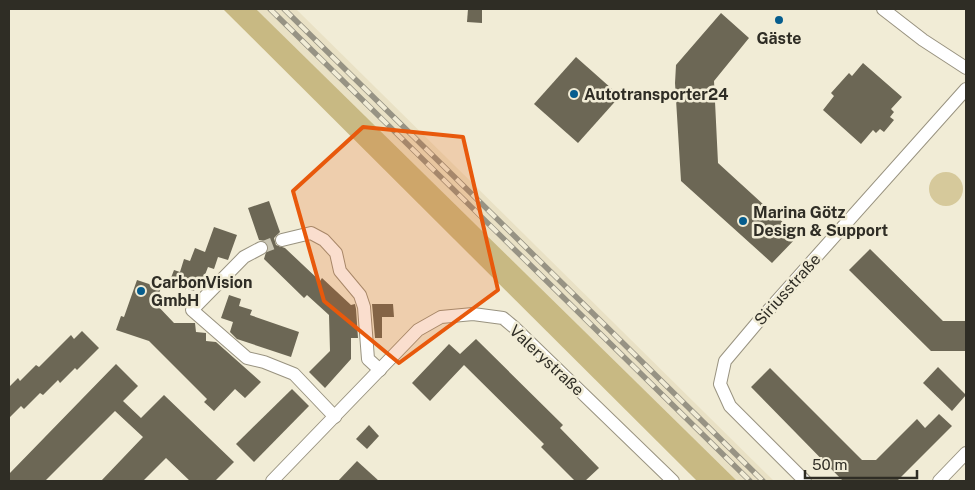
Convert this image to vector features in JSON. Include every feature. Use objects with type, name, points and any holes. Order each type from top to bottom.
[{"type":"street","points":[[883,9],[922,40],[966,68]]},
{"type":"street","name":"Siriusstraße","points":[[805,481],[730,406],[720,384],[725,361],[966,89]]},
{"type":"street","points":[[282,240],[311,233],[324,240],[336,253],[340,271],[360,295],[364,307],[368,359],[380,370]]},
{"type":"street","points":[[261,248],[244,257],[192,310],[247,358],[264,362],[294,374],[335,417]]},
{"type":"street","name":"Valerystraße","points":[[272,481],[418,330],[441,317],[473,314],[503,318],[673,481]]},
{"type":"street","points":[[939,481],[966,453]]},
{"type":"highlighted area","points":[[363,127],[463,137],[498,290],[399,363],[324,301],[293,191]]},
{"type":"shaded area","points":[[223,9],[256,9],[737,481],[697,481]]},
{"type":"shaded area","points":[[256,9],[296,9],[774,481],[737,481]]},
{"type":"shaded area","points":[[946,172],[958,177],[963,189],[958,201],[946,206],[934,201],[929,189],[934,177]]},
{"type":"building","points":[[468,9],[482,9],[482,23],[467,22]]},
{"type":"building","points":[[721,13],[749,38],[714,81],[718,163],[798,236],[772,263],[681,181],[675,83],[676,65]]},
{"type":"building","points":[[576,57],[620,96],[578,143],[534,104]]},
{"type":"building","points":[[863,63],[902,97],[891,109],[894,112],[890,117],[894,120],[884,132],[880,129],[876,133],[873,130],[861,144],[823,110],[834,96],[831,93],[849,73],[852,76]]},
{"type":"building","points":[[269,201],[280,232],[274,238],[276,245],[285,248],[320,281],[322,278],[351,305],[355,304],[358,338],[351,338],[351,359],[325,388],[309,372],[330,351],[329,315],[307,295],[304,298],[264,259],[268,245],[265,241],[259,240],[248,208]]},
{"type":"building","points":[[214,227],[237,235],[228,260],[218,257],[214,269],[208,267],[203,280],[198,278],[194,291],[169,283],[174,270],[180,272],[184,259],[190,261],[195,248],[205,252]]},
{"type":"building","points":[[870,249],[943,321],[966,321],[966,351],[931,351],[849,270]]},
{"type":"building","points":[[137,280],[161,288],[155,303],[174,323],[195,323],[196,332],[206,333],[206,341],[216,342],[261,382],[245,398],[235,389],[214,411],[204,402],[207,399],[149,341],[116,330],[121,316],[124,317]]},
{"type":"building","points":[[229,295],[241,299],[239,306],[252,310],[250,315],[299,332],[291,357],[237,339],[230,332],[233,322],[221,318]]},
{"type":"building","points":[[372,304],[393,304],[394,317],[382,317],[382,338],[375,338]]},
{"type":"building","points":[[82,331],[99,348],[77,370],[75,368],[60,383],[58,380],[43,395],[40,393],[24,409],[21,406],[9,418],[9,387],[18,378],[20,381],[36,365],[39,367],[71,335],[74,339]]},
{"type":"building","points":[[476,339],[563,425],[560,428],[599,468],[585,481],[575,481],[541,447],[544,444],[464,365],[430,401],[412,383],[449,344],[460,354]]},
{"type":"building","points":[[116,364],[138,386],[123,401],[141,418],[164,395],[234,462],[215,481],[190,481],[166,458],[143,481],[101,481],[143,437],[115,411],[45,481],[9,481],[9,474]]},
{"type":"building","points":[[938,367],[966,395],[952,411],[923,383]]},
{"type":"building","points":[[770,368],[862,460],[876,460],[917,419],[925,428],[939,414],[952,426],[897,481],[843,481],[751,387]]},
{"type":"building","points":[[292,389],[309,406],[254,462],[236,444]]},
{"type":"building","points":[[369,425],[379,436],[367,449],[356,439]]},
{"type":"building","points":[[357,461],[379,481],[338,481]]},
{"type":"tunnel","points":[[261,248],[282,240]]},
{"type":"railway","points":[[270,9],[750,481]]},
{"type":"railway","points":[[284,9],[763,481]]},
{"type":"place","name":"Gäste","points":[[779,20]]},
{"type":"place","name":"Autotransporter24","points":[[574,94]]},
{"type":"place","name":"Marina Götz Design & Support","points":[[743,221]]},
{"type":"place","name":"CarbonVision GmbH","points":[[141,291]]}]
